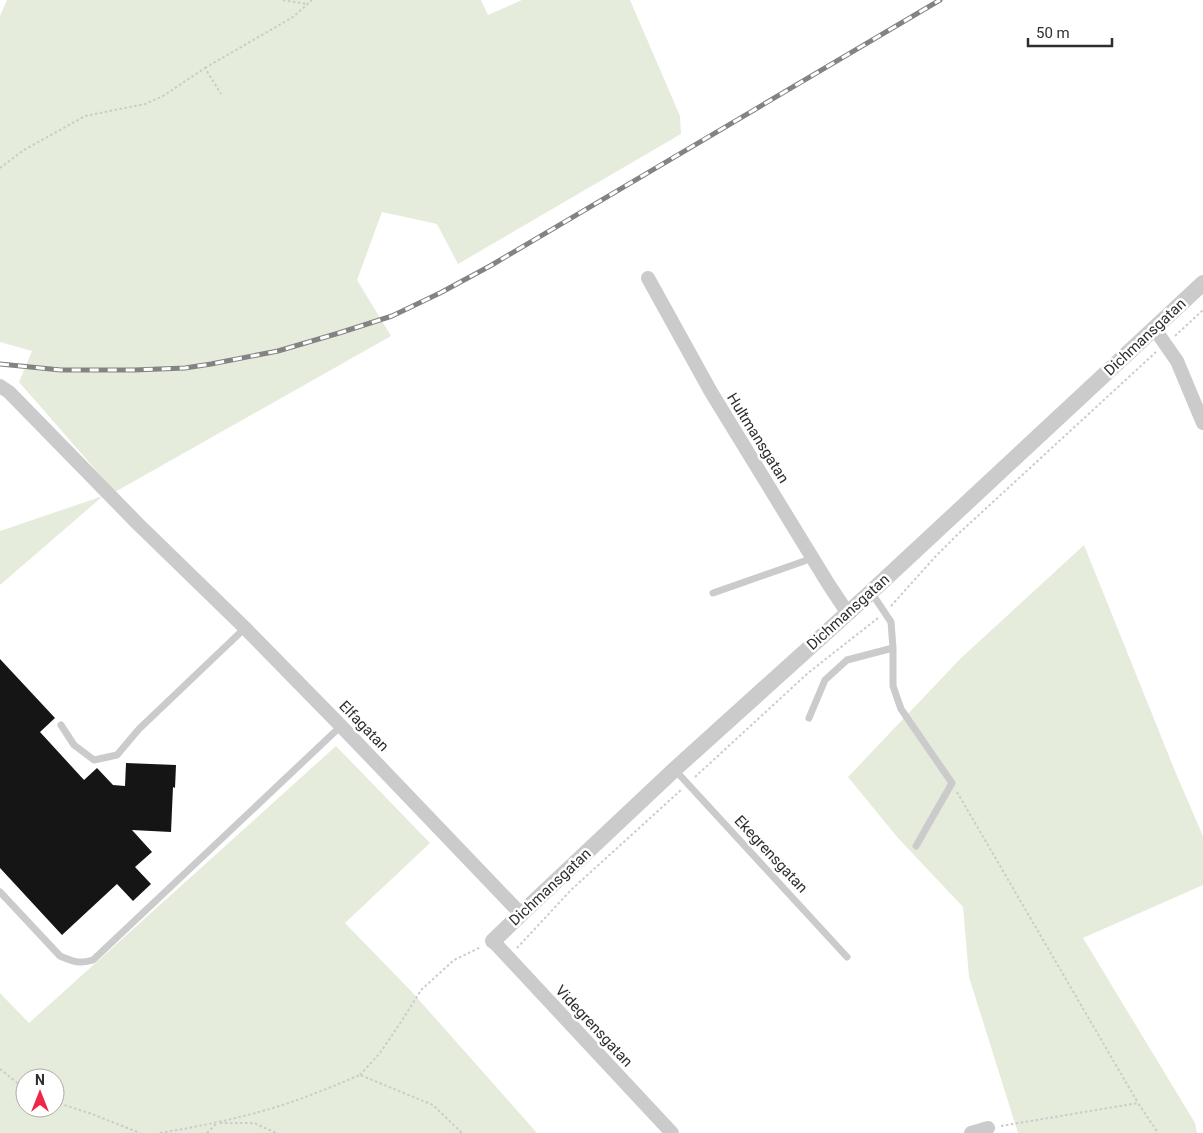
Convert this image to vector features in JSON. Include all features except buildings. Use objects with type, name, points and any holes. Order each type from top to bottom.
[{"type":"street","name":"Hultmansgatan","points":[[648,278],[710,392],[847,612]]},
{"type":"street","name":"Dichmansgatan","points":[[493,941],[675,770],[871,592],[1203,283]]},
{"type":"street","points":[[1154,328],[1177,361],[1203,423]]},
{"type":"street","name":"Elfagatan","points":[[0,386],[9,392],[245,628],[521,914]]},
{"type":"street","name":"Videgrensgatan","points":[[493,941],[672,1133]]},
{"type":"street","points":[[971,1133],[988,1128]]},
{"type":"lane","points":[[713,593],[813,558]]},
{"type":"lane","points":[[871,592],[890,622],[893,648],[893,686],[901,709],[952,783],[916,846]]},
{"type":"lane","points":[[61,725],[74,745],[94,760],[117,755],[139,728],[245,628]]},
{"type":"lane","points":[[809,718],[825,680],[848,660],[893,648]]},
{"type":"lane","points":[[0,892],[60,956],[73,962],[83,963],[93,960],[341,726]]},
{"type":"lane","name":"Ekegrensgatan","points":[[675,770],[847,957]]},
{"type":"path","points":[[283,0],[307,4]]},
{"type":"path","points":[[0,168],[24,150],[85,116],[145,104],[162,96],[205,68],[293,17],[312,0]]},
{"type":"path","points":[[205,68],[221,94]]},
{"type":"path","points":[[508,957],[571,890],[808,673],[885,613],[956,536],[1203,310]]},
{"type":"path","points":[[952,783],[1138,1103],[1158,1133]]},
{"type":"path","points":[[160,1133],[216,1123],[268,1110],[325,1090],[360,1075],[380,1054],[421,990],[454,960],[493,941]]},
{"type":"path","points":[[0,1069],[15,1081]]},
{"type":"path","points":[[360,1075],[433,1105],[462,1133]]},
{"type":"path","points":[[988,1128],[1138,1103]]},
{"type":"path","points":[[65,1105],[140,1133]]},
{"type":"path","points":[[207,1133],[216,1123],[254,1123],[276,1133]]},
{"type":"green space","points":[[7,0],[481,0],[488,15],[522,0],[630,0],[680,116],[681,134],[458,264],[437,224],[382,212],[357,280],[391,336],[115,492],[19,382],[32,351],[0,342],[0,16]]},
{"type":"green space","points":[[103,496],[0,585],[0,531]]},
{"type":"green space","points":[[1084,545],[1203,836],[1203,885],[1083,938],[1195,1123],[1197,1133],[1018,1133],[969,977],[963,907],[898,838],[848,777],[961,658]]},
{"type":"green space","points":[[336,746],[430,843],[345,923],[412,992],[537,1133],[0,1133],[0,993],[29,1023]]},
{"type":"railway","points":[[0,364],[61,370],[185,368],[278,351],[392,316],[490,266],[940,0]]}]
